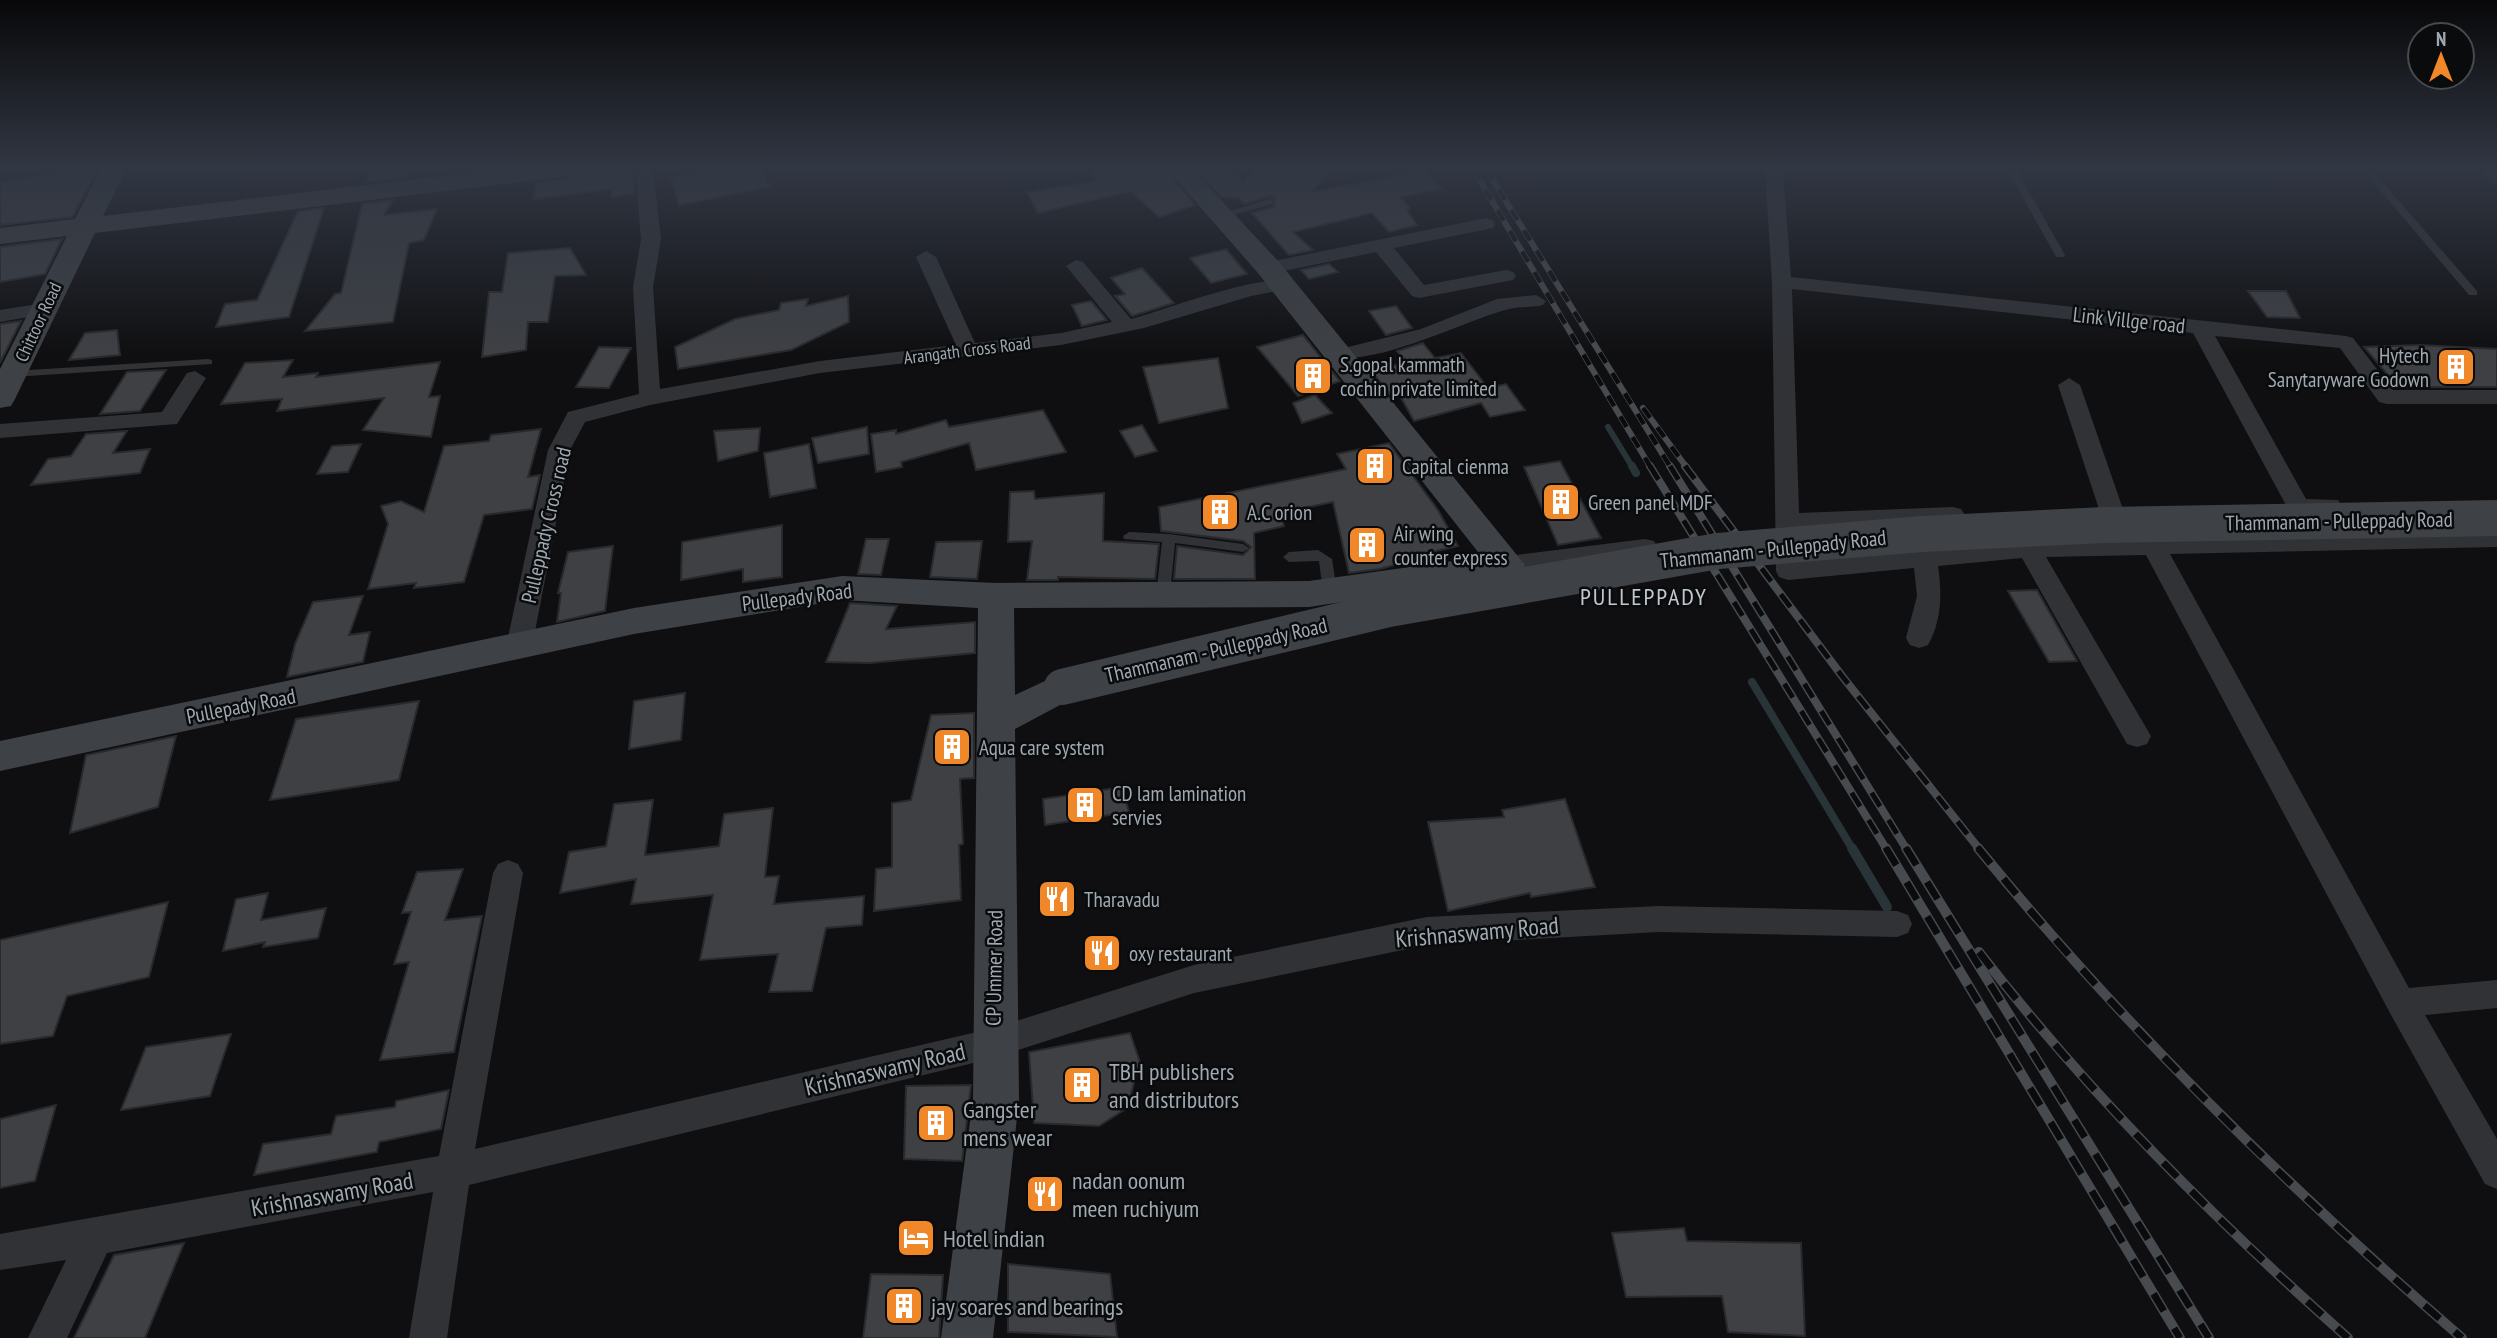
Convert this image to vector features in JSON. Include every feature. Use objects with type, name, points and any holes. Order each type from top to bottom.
[{"type":"street","points":[[0,236],[34,231]]},
{"type":"street","name":"Chittoor Road","points":[[7,387],[80,231]]},
{"type":"street","points":[[650,231],[643,287],[650,398]]},
{"type":"street","points":[[1234,231],[1275,276],[1508,565]]},
{"type":"street","name":"Arangath Cross Road","points":[[650,398],[820,367],[1061,339],[1126,326],[1248,290],[1275,276],[1380,244],[1447,231]]},
{"type":"street","points":[[1778,231],[1782,282],[1788,571],[1925,556],[2029,549],[2497,539]]},
{"type":"street","points":[[1380,244],[1419,292],[1506,276]]},
{"type":"street","points":[[926,257],[968,349]]},
{"type":"street","points":[[1076,266],[1126,326]]},
{"type":"street","name":"Link Villge road","points":[[1782,282],[2200,328],[2299,507]]},
{"type":"street","points":[[1334,352],[1348,353],[1428,333],[1504,303],[1536,302]]},
{"type":"street","points":[[0,316],[44,309]]},
{"type":"street","points":[[2200,328],[2346,342],[2387,397],[2497,397]]},
{"type":"street","points":[[0,431],[169,419],[202,370]]},
{"type":"street","points":[[2069,385],[2112,512]]},
{"type":"street","name":"Pulleppady Cross road","points":[[519,648],[559,450],[576,417],[650,398]]},
{"type":"street","points":[[1787,522],[2497,502]]},
{"type":"street","name":"Thammanam - Pulleppady Road","points":[[997,703],[1389,608],[1718,551],[1922,534],[2104,525],[2497,518]]},
{"type":"street","points":[[2153,545],[2401,1003],[2497,1172]]},
{"type":"street","name":"Pullepady Road","points":[[0,756],[519,648],[634,621],[842,588],[996,596],[1309,594],[1647,547]]},
{"type":"street","points":[[2029,549],[2137,736]]},
{"type":"street","points":[[1919,638],[1930,596],[1925,556]]},
{"type":"street","name":"CP Ummer Road","points":[[967,1338],[996,1099],[996,596]]},
{"type":"street","points":[[428,1338],[454,1171],[508,873]]},
{"type":"street","name":"Krishnaswamy Road","points":[[0,1252],[454,1171],[994,1044],[1194,979],[1427,931],[1659,919],[1897,924]]},
{"type":"street","points":[[2401,1003],[2497,994]]},
{"type":"street","points":[[47,1338],[96,1237]]},
{"type":"lane","points":[[2046,231],[2060,256]]},
{"type":"lane","points":[[2420,231],[2473,293]]},
{"type":"lane","points":[[7,387],[202,370]]},
{"type":"lane","points":[[1129,536],[1169,538],[1243,548]]},
{"type":"lane","points":[[1163,595],[1169,538]]},
{"type":"lane","points":[[1289,556],[1318,555],[1325,559],[1330,591]]},
{"type":"building","points":[[289,231],[316,231],[289,317],[216,327],[225,304],[257,300]]},
{"type":"building","points":[[356,231],[428,231],[424,240],[409,243],[393,322],[305,331],[335,294],[341,293]]},
{"type":"building","points":[[1268,231],[1295,231],[1293,232],[1313,250],[1289,255]]},
{"type":"building","points":[[62,239],[45,274],[0,282],[0,247]]},
{"type":"building","points":[[570,248],[586,275],[555,276],[548,322],[528,322],[526,350],[482,357],[489,292],[502,292],[508,253]]},
{"type":"building","points":[[1226,249],[1247,274],[1211,283],[1190,258]]},
{"type":"building","points":[[1329,264],[1338,272],[1309,279],[1301,270]]},
{"type":"building","points":[[1142,268],[1174,303],[1132,316],[1115,296],[1125,294],[1111,278]]},
{"type":"building","points":[[2248,291],[2286,291],[2300,318],[2267,317]]},
{"type":"building","points":[[848,296],[849,322],[791,350],[678,369],[675,347],[735,319],[779,310],[781,303],[808,299],[806,306]]},
{"type":"building","points":[[1091,301],[1107,320],[1082,326],[1072,305]]},
{"type":"building","points":[[1396,306],[1412,328],[1386,335],[1369,311]]},
{"type":"building","points":[[21,321],[0,363],[0,324]]},
{"type":"building","points":[[117,330],[120,355],[69,360],[85,333]]},
{"type":"building","points":[[1303,335],[1340,381],[1298,396],[1257,347]]},
{"type":"building","points":[[1423,343],[1435,358],[1461,353],[1488,388],[1506,384],[1525,410],[1490,417],[1481,403],[1414,421],[1400,396],[1393,398],[1370,370],[1406,363],[1397,351]]},
{"type":"building","points":[[2420,345],[2497,349],[2497,387],[2398,387],[2364,347]]},
{"type":"building","points":[[599,347],[631,348],[609,388],[576,387]]},
{"type":"building","points":[[1218,358],[1228,408],[1159,423],[1143,367]]},
{"type":"building","points":[[293,360],[283,377],[318,373],[316,377],[440,362],[429,397],[440,396],[431,437],[363,430],[384,398],[277,411],[282,399],[221,404],[245,363]]},
{"type":"building","points":[[166,370],[140,411],[100,414],[127,372]]},
{"type":"building","points":[[1315,395],[1332,413],[1302,423],[1293,403]]},
{"type":"building","points":[[1043,410],[1066,452],[976,470],[969,443],[901,462],[902,467],[876,472],[871,434],[896,430],[896,434],[946,420],[949,427]]},
{"type":"building","points":[[1142,425],[1157,451],[1135,457],[1120,431]]},
{"type":"building","points":[[867,427],[869,454],[818,463],[812,438]]},
{"type":"building","points":[[760,428],[758,451],[718,461],[714,431]]},
{"type":"building","points":[[541,429],[528,477],[540,475],[532,509],[484,515],[464,582],[414,588],[416,583],[368,589],[388,524],[381,506],[401,501],[424,512],[444,446],[489,441],[491,435]]},
{"type":"building","points":[[127,431],[113,453],[150,449],[140,473],[31,485],[48,459],[71,456],[86,434]]},
{"type":"building","points":[[1389,443],[1438,510],[1458,546],[1397,560],[1398,564],[1380,569],[1349,573],[1333,502],[1280,513],[1284,526],[1254,533],[1255,579],[1174,579],[1177,546],[1243,555],[1251,547],[1243,541],[1161,531],[1159,507],[1346,469],[1337,454]]},
{"type":"building","points":[[361,444],[348,472],[317,474],[332,446]]},
{"type":"building","points":[[809,444],[816,488],[770,497],[764,453]]},
{"type":"building","name":"Green panel MDF","points":[[1560,461],[1601,538],[1558,545],[1524,467]]},
{"type":"building","points":[[1034,491],[1035,499],[1104,493],[1103,541],[1159,544],[1155,579],[1058,577],[1058,580],[1027,580],[1032,541],[1008,542],[1010,492]]},
{"type":"building","points":[[782,525],[782,577],[743,582],[743,569],[681,580],[682,542]]},
{"type":"building","points":[[866,539],[889,539],[881,575],[858,574]]},
{"type":"building","points":[[982,541],[977,579],[930,577],[936,542]]},
{"type":"building","points":[[613,546],[605,611],[557,622],[561,593],[558,593],[568,552]]},
{"type":"building","points":[[2037,590],[2077,661],[2049,662],[2008,591]]},
{"type":"building","points":[[363,596],[349,635],[370,632],[363,662],[287,677],[295,644],[313,602]]},
{"type":"building","points":[[850,603],[897,606],[886,629],[975,622],[975,653],[870,663],[826,662]]},
{"type":"building","points":[[685,693],[681,740],[629,749],[634,701]]},
{"type":"building","points":[[419,701],[399,780],[270,800],[296,719]]},
{"type":"building","points":[[974,713],[974,778],[960,779],[963,844],[959,845],[961,900],[874,911],[876,869],[892,867],[892,803],[911,800],[931,715]]},
{"type":"building","points":[[176,736],[158,807],[70,833],[86,755]]},
{"type":"building","name":"CD lam lamination servies","points":[[1122,787],[1129,812],[1045,825],[1043,799]]},
{"type":"building","points":[[1565,799],[1595,887],[1531,897],[1530,893],[1448,911],[1428,822],[1504,817],[1502,810]]},
{"type":"building","points":[[653,800],[645,855],[719,846],[724,814],[773,808],[765,877],[779,876],[774,904],[864,896],[862,925],[826,928],[812,991],[769,992],[778,954],[700,960],[713,895],[631,904],[636,879],[560,893],[569,852],[606,846],[614,804]]},
{"type":"building","points":[[463,869],[445,920],[482,916],[454,1052],[380,1060],[409,962],[394,964],[411,912],[402,913],[417,872]]},
{"type":"building","points":[[268,893],[261,920],[326,908],[318,938],[263,947],[265,942],[223,951],[236,899]]},
{"type":"building","points":[[168,902],[149,977],[67,996],[53,1036],[0,1044],[0,940]]},
{"type":"building","name":"TBH publishers and distributors","points":[[1130,1033],[1140,1062],[1127,1108],[1099,1126],[1034,1123],[1029,1052]]},
{"type":"building","points":[[231,1034],[210,1096],[121,1110],[146,1047]]},
{"type":"building","name":"Gangster mens wear","points":[[971,1085],[962,1161],[904,1159],[906,1086]]},
{"type":"building","points":[[449,1090],[441,1129],[379,1142],[377,1152],[254,1175],[263,1144],[331,1134],[336,1116],[395,1107],[396,1101]]},
{"type":"building","points":[[56,1105],[35,1181],[0,1188],[0,1119]]},
{"type":"building","points":[[1684,1228],[1687,1241],[1801,1243],[1805,1336],[1728,1332],[1722,1296],[1626,1297],[1612,1233]]},
{"type":"building","points":[[184,1243],[145,1338],[74,1338],[114,1255]]},
{"type":"building","points":[[1008,1264],[1110,1274],[1117,1337],[1008,1332]]},
{"type":"building","name":"jay soares and bearings","points":[[871,1274],[943,1275],[939,1338],[863,1338]]},
{"type":"waterway","points":[[1608,427],[1633,468]]},
{"type":"waterway","points":[[1632,466],[1636,473]]},
{"type":"waterway","points":[[1752,682],[1853,850]]},
{"type":"waterway","points":[[1852,848],[1887,907]]},
{"type":"railway","points":[[1510,231],[1651,468]]},
{"type":"railway","points":[[1525,231],[1671,468]]},
{"type":"railway","points":[[1643,408],[1687,468]]},
{"type":"railway","points":[[1650,466],[1887,850]]},
{"type":"railway","points":[[1670,466],[1907,850]]},
{"type":"railway","points":[[1685,466],[1842,676],[1980,850]]},
{"type":"railway","points":[[1886,848],[2180,1338]]},
{"type":"railway","points":[[1906,848],[2209,1338]]},
{"type":"railway","points":[[1978,848],[2091,979],[2209,1104],[2333,1223],[2462,1338]]},
{"type":"railway","points":[[1979,952],[2064,1055],[2155,1154],[2249,1247],[2348,1338]]},
{"type":"place","name":"Hytech Sanytaryware Godown","points":[[2456,367]]},
{"type":"place","name":"S.gopal kammath cochin private limited","points":[[1313,376]]},
{"type":"place","name":"Capital cienma","points":[[1375,466]]},
{"type":"place","name":"Green panel MDF","points":[[1561,502]]},
{"type":"place","name":"A.C orion","points":[[1220,512]]},
{"type":"place","name":"Air wing counter express","points":[[1367,545]]},
{"type":"place","name":"Aqua care system","points":[[952,747]]},
{"type":"place","name":"CD lam lamination servies","points":[[1085,805]]},
{"type":"place","name":"Tharavadu","points":[[1057,899]]},
{"type":"place","name":"oxy restaurant","points":[[1102,953]]},
{"type":"place","name":"TBH publishers and distributors","points":[[1082,1085]]},
{"type":"place","name":"Gangster mens wear","points":[[936,1123]]},
{"type":"place","name":"nadan oonum meen ruchiyum","points":[[1045,1194]]},
{"type":"place","name":"Hotel indian","points":[[916,1238]]},
{"type":"place","name":"jay soares and bearings","points":[[904,1306]]},
{"type":"district","name":"PULLEPPADY","points":[[1644,596]]}]
